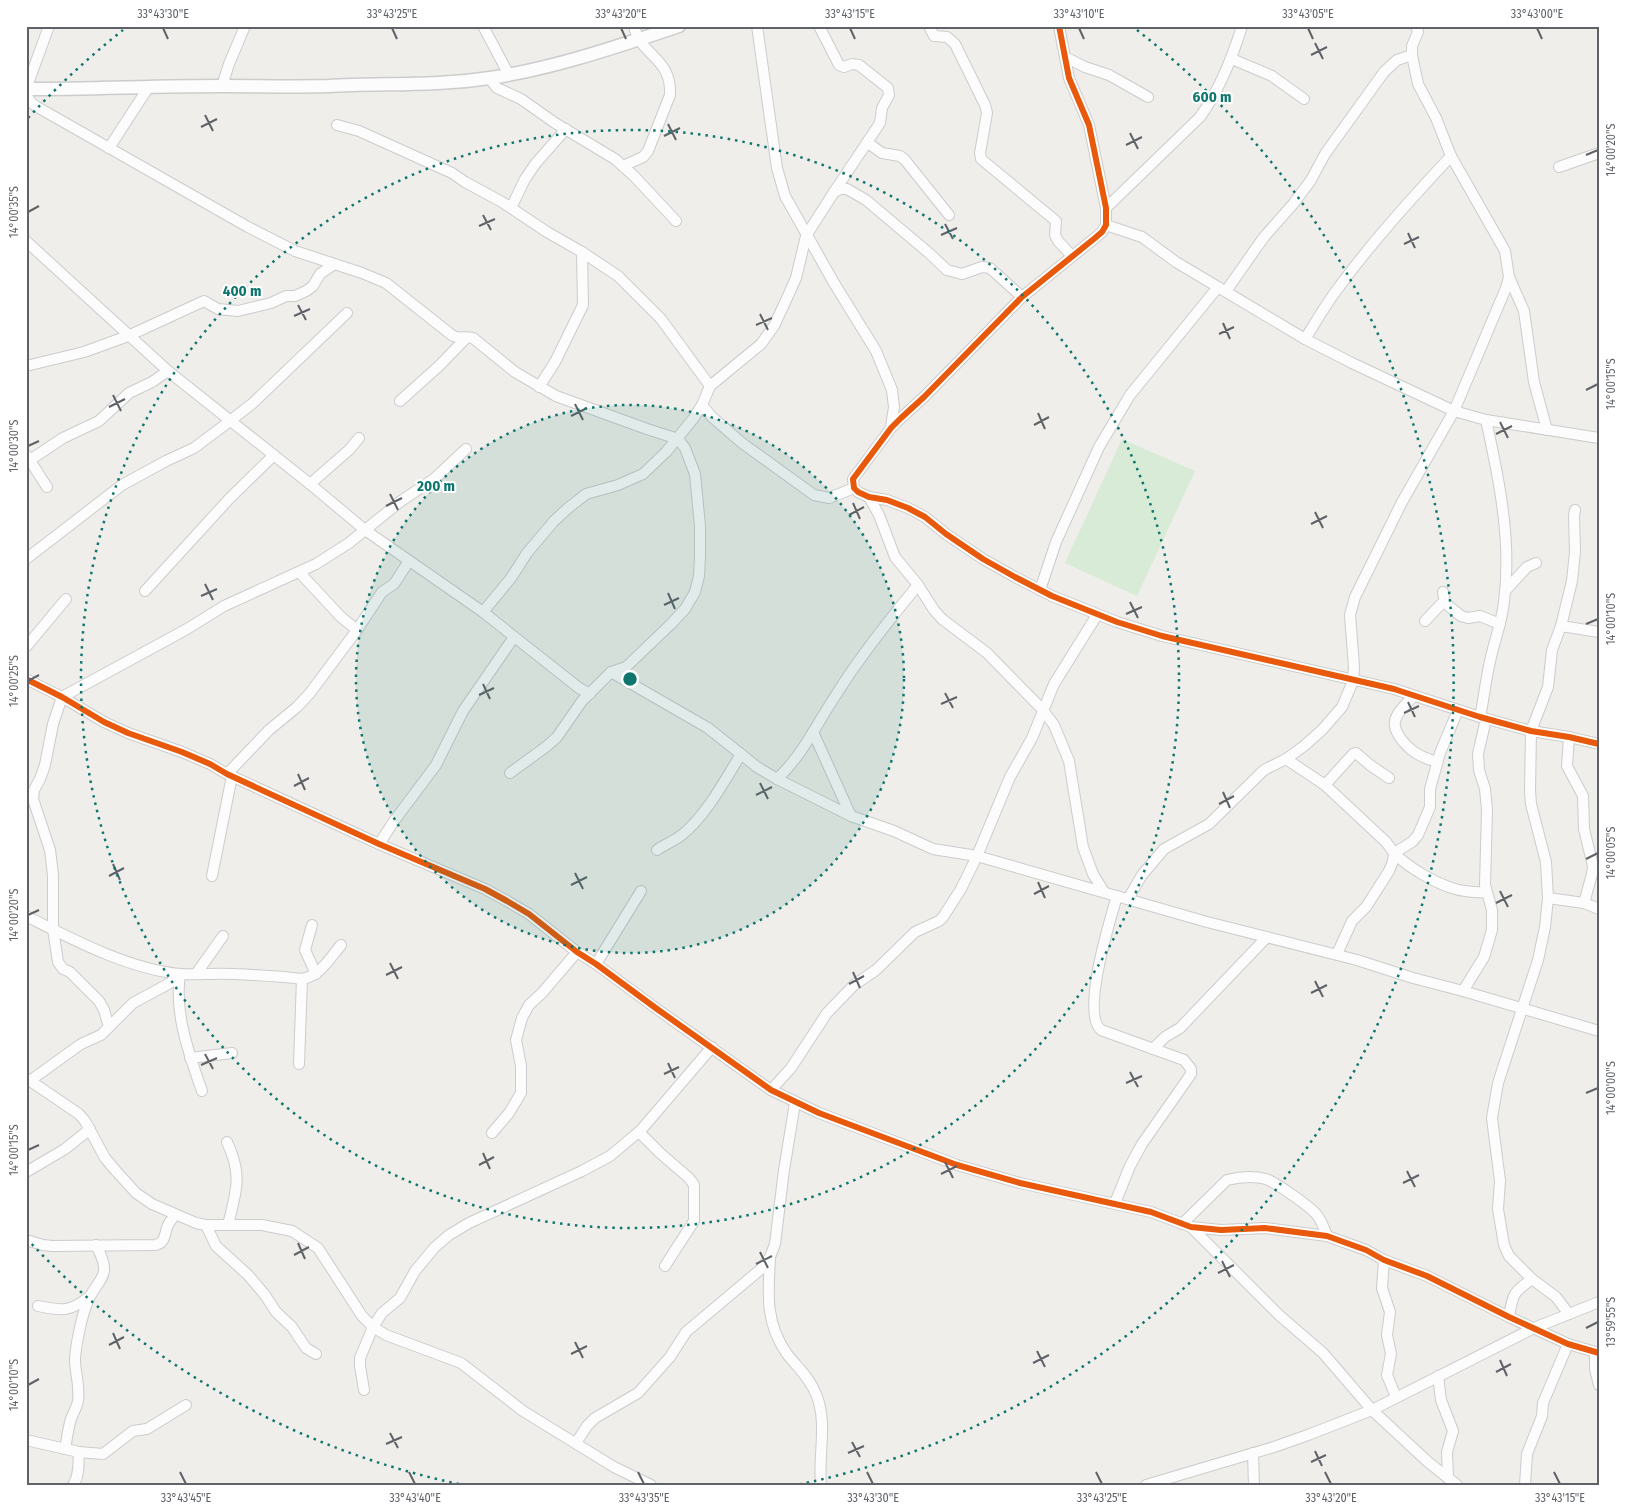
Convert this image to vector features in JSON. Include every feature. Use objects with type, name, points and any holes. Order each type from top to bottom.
[{"type":"street","points":[[49,26],[26,89],[30,102],[273,240],[295,251],[386,283],[453,336],[460,339],[467,337],[479,342],[515,372],[539,387],[580,405],[678,438],[686,448],[695,474],[700,526],[699,576],[695,592],[671,624],[626,667],[612,672],[582,701],[557,737],[510,773]]},
{"type":"street","points":[[222,86],[245,26]]},
{"type":"street","points":[[483,26],[509,75]]},
{"type":"street","points":[[623,166],[642,157],[648,151],[668,105],[670,95],[666,69],[638,39],[634,26]]},
{"type":"street","points":[[26,89],[222,86],[301,88],[422,85],[509,75],[578,59],[679,26]]},
{"type":"street","points":[[757,26],[780,183],[784,196],[876,351],[892,390],[894,407],[891,428]]},
{"type":"street","points":[[483,612],[512,578],[527,554],[554,521],[586,494],[618,485],[643,474],[678,438],[702,405],[710,386],[768,336],[796,278],[806,236],[868,144],[880,123],[882,108],[890,96],[888,88],[859,65],[852,64],[844,67],[839,65],[819,26]]},
{"type":"street","points":[[929,26],[934,36],[948,37],[955,44],[985,105],[987,113],[980,153],[981,160],[1056,221],[1055,235],[1072,256]]},
{"type":"street","points":[[1060,26],[1069,78],[1089,125],[1106,208],[1106,225],[1095,238],[1022,297],[891,428],[853,479],[854,488],[869,497],[897,503],[925,517],[983,559],[1040,590],[1097,615],[1162,636],[1382,686],[1531,731],[1599,744]]},
{"type":"street","points":[[1106,208],[1200,117],[1211,101],[1232,59],[1242,26]]},
{"type":"street","points":[[1115,1204],[1130,1166],[1142,1144],[1191,1074],[1192,1069],[1184,1060],[1101,1030],[1095,1022],[1099,962],[1104,938],[1122,897],[1164,849],[1209,824],[1264,770],[1286,759],[1304,746],[1342,707],[1353,680],[1354,667],[1350,615],[1354,597],[1402,502],[1454,411],[1506,288],[1508,277],[1505,251],[1452,156],[1436,118],[1418,84],[1412,55],[1412,46],[1418,32],[1416,26]]},
{"type":"street","points":[[1040,590],[1056,542],[1099,447],[1130,395],[1294,203],[1384,72],[1397,60],[1412,55]]},
{"type":"street","points":[[1065,57],[1084,67],[1109,75],[1148,97]]},
{"type":"street","points":[[1232,59],[1272,76],[1304,100]]},
{"type":"street","points":[[489,78],[497,88],[521,99],[623,166],[676,221]]},
{"type":"street","points":[[109,148],[148,88]]},
{"type":"street","points":[[337,125],[358,131],[452,173],[618,276],[661,319],[710,386]]},
{"type":"street","points":[[511,208],[525,179],[536,163],[566,129]]},
{"type":"street","points":[[868,144],[882,153],[900,156],[905,160],[949,215]]},
{"type":"street","points":[[1558,167],[1599,153]]},
{"type":"street","points":[[1305,339],[1336,291],[1407,204],[1452,156]]},
{"type":"street","points":[[834,192],[840,189],[847,189],[866,200],[947,270],[962,274],[982,268],[990,268],[1022,297]]},
{"type":"street","points":[[1106,225],[1142,237],[1176,262],[1305,339],[1454,411],[1486,420],[1599,438]]},
{"type":"street","points":[[26,241],[168,371],[365,530],[483,612],[514,638],[590,694]]},
{"type":"street","points":[[539,387],[555,362],[584,305],[582,252]]},
{"type":"street","points":[[26,366],[84,352],[128,336],[204,301],[218,309],[238,311],[271,303],[286,296],[295,296],[314,286],[320,274],[332,265]]},
{"type":"street","points":[[1508,277],[1524,311],[1534,382],[1547,430]]},
{"type":"street","points":[[26,559],[122,485],[194,448],[230,421],[253,403],[347,313]]},
{"type":"street","points":[[400,400],[440,365],[467,337]]},
{"type":"street","points":[[47,487],[28,458],[63,438],[99,421],[129,393],[152,382],[168,371]]},
{"type":"street","points":[[702,405],[712,417],[742,443],[814,495],[829,498],[854,488]]},
{"type":"street","points":[[1463,991],[1484,957],[1492,930],[1492,910],[1486,893],[1487,810],[1485,789],[1479,770],[1478,754],[1490,662],[1500,624],[1505,591],[1506,539],[1500,485],[1486,420]]},
{"type":"street","points":[[310,484],[349,450],[359,438]]},
{"type":"street","points":[[109,1027],[108,1019],[99,1001],[70,972],[60,966],[53,929],[53,875],[50,850],[36,812],[33,794],[45,765],[53,724],[62,697],[187,629],[224,606],[300,573],[349,544],[401,501],[434,478],[466,449]]},
{"type":"street","points":[[144,591],[221,508],[274,455]]},
{"type":"street","points":[[869,497],[878,514],[891,550],[942,619],[977,645],[1042,709],[1054,725],[1069,761],[1083,847],[1093,874],[1104,892]]},
{"type":"street","points":[[1569,1314],[1556,1297],[1532,1279],[1509,1256],[1504,1245],[1498,1209],[1500,1181],[1492,1125],[1493,1105],[1498,1084],[1542,946],[1548,898],[1546,862],[1531,798],[1531,731],[1548,687],[1552,650],[1561,626],[1572,580],[1575,552],[1575,510]]},
{"type":"street","points":[[212,876],[230,775],[268,730],[310,693],[357,630],[382,592],[396,581],[409,561]]},
{"type":"street","points":[[1505,591],[1527,567],[1536,563]]},
{"type":"street","points":[[300,573],[341,617],[357,630]]},
{"type":"street","points":[[777,779],[796,759],[866,650],[918,585]]},
{"type":"street","points":[[1443,592],[1445,603],[1461,616],[1468,618],[1480,616],[1500,624]]},
{"type":"street","points":[[26,647],[66,599]]},
{"type":"street","points":[[1425,622],[1441,604],[1445,603]]},
{"type":"street","points":[[771,1090],[792,1068],[827,1013],[854,985],[876,970],[915,932],[939,921],[943,917],[961,889],[977,856],[1010,777],[1032,738],[1042,709],[1054,684],[1097,615]]},
{"type":"street","points":[[1561,626],[1599,632]]},
{"type":"street","points":[[379,844],[436,765],[463,711],[514,638]]},
{"type":"street","points":[[612,672],[708,728],[777,779],[851,816],[894,831],[932,849],[977,856],[1266,938],[1337,954],[1412,978],[1599,1031]]},
{"type":"street","points":[[26,679],[128,734],[182,752],[210,764],[379,844],[484,889],[507,901],[529,914],[576,952],[596,964],[657,1010],[771,1090],[795,1103],[957,1165],[1020,1183],[1151,1212],[1187,1225],[1220,1230],[1265,1228],[1327,1236],[1447,1284],[1509,1317],[1568,1344],[1597,1353],[1595,1369],[1599,1385]]},
{"type":"street","points":[[1414,696],[1396,718],[1397,731],[1412,751],[1437,762]]},
{"type":"street","points":[[1394,853],[1412,842],[1418,835],[1430,807],[1430,789],[1437,762],[1458,710]]},
{"type":"street","points":[[813,732],[851,816]]},
{"type":"street","points":[[1569,737],[1567,766],[1584,796],[1584,829],[1593,866],[1584,903]]},
{"type":"street","points":[[1325,785],[1352,754],[1356,753],[1389,778]]},
{"type":"street","points":[[656,850],[681,835],[691,826],[717,792],[741,754]]},
{"type":"street","points":[[1286,759],[1325,785],[1386,842],[1394,853],[1410,866],[1455,889],[1486,893]]},
{"type":"street","points":[[1337,954],[1352,921],[1366,907],[1390,871],[1394,853]]},
{"type":"street","points":[[596,964],[641,891]]},
{"type":"street","points":[[1548,898],[1584,903],[1599,909]]},
{"type":"street","points":[[26,916],[110,956],[180,974],[233,974],[310,978],[316,974],[342,945]]},
{"type":"street","points":[[312,925],[305,950],[316,974]]},
{"type":"street","points":[[196,974],[223,936]]},
{"type":"street","points":[[1153,1049],[1165,1037],[1180,1028],[1266,938]]},
{"type":"street","points":[[492,1133],[509,1113],[521,1093],[522,1066],[516,1040],[522,1018],[530,1005],[576,952]]},
{"type":"street","points":[[180,974],[170,982],[133,1003],[101,1035],[81,1044],[28,1079],[79,1114],[90,1129],[105,1158],[129,1186],[152,1204],[196,1223],[206,1225],[247,1224],[292,1231],[318,1248],[362,1316],[373,1327],[395,1339],[462,1363],[523,1412],[614,1467],[651,1485]]},
{"type":"street","points":[[180,974],[177,991],[178,1006],[190,1058],[202,1091]]},
{"type":"street","points":[[299,1064],[302,979]]},
{"type":"street","points":[[364,1390],[360,1358],[373,1327],[382,1313],[400,1298],[415,1271],[436,1247],[449,1235],[469,1223],[601,1162],[638,1132],[712,1047]]},
{"type":"street","points":[[190,1058],[232,1053]]},
{"type":"street","points":[[576,1443],[587,1426],[595,1418],[638,1393],[670,1357],[686,1332],[761,1269],[770,1257],[775,1244],[795,1103]]},
{"type":"street","points":[[26,1172],[65,1149],[90,1129]]},
{"type":"street","points":[[638,1132],[689,1178],[694,1185],[694,1221],[665,1266]]},
{"type":"street","points":[[227,1142],[234,1158],[237,1174],[236,1190],[228,1225]]},
{"type":"street","points":[[1187,1225],[1228,1180],[1237,1177],[1256,1178],[1267,1179],[1308,1207],[1317,1215],[1327,1236]]},
{"type":"street","points":[[26,1240],[43,1246],[160,1244],[164,1241],[167,1228],[175,1214]]},
{"type":"street","points":[[206,1225],[216,1246],[248,1275],[276,1312],[292,1327],[306,1348],[316,1354]]},
{"type":"street","points":[[1187,1225],[1279,1315],[1323,1353],[1372,1410],[1428,1462],[1457,1485]]},
{"type":"street","points":[[65,1449],[71,1421],[78,1402],[79,1387],[75,1359],[85,1308],[90,1295],[104,1276],[103,1257],[96,1244]]},
{"type":"street","points":[[770,1257],[769,1313],[786,1352],[817,1394],[821,1416],[821,1485]]},
{"type":"street","points":[[1384,1260],[1382,1288],[1390,1312],[1387,1335],[1392,1354],[1387,1375],[1396,1397]]},
{"type":"street","points":[[1509,1317],[1512,1298],[1516,1291],[1532,1279]]},
{"type":"street","points":[[38,1306],[55,1310],[72,1308],[90,1295]]},
{"type":"street","points":[[1146,1485],[1308,1436],[1372,1410],[1534,1328],[1599,1302]]},
{"type":"street","points":[[1525,1485],[1527,1454],[1542,1416],[1543,1403],[1568,1344]]},
{"type":"street","points":[[1438,1376],[1441,1400],[1453,1431],[1446,1452],[1448,1478]]},
{"type":"street","points":[[26,1440],[79,1452],[103,1454],[133,1431],[147,1429],[186,1404]]},
{"type":"street","points":[[74,1485],[78,1469],[79,1452]]},
{"type":"street","points":[[1253,1454],[1254,1485]]},
{"type":"green space","points":[[1122,439],[1195,471],[1137,596],[1065,563]]},
{"type":"cycle path","points":[[1059,26],[1069,78],[1089,125],[1106,208],[1106,225],[1102,232],[1022,297],[891,428],[853,479],[854,488],[869,497],[887,500],[908,508],[925,517],[983,559],[1015,577],[1052,596],[1117,622],[1162,636],[1394,689],[1480,717],[1531,731],[1599,744]]},
{"type":"cycle path","points":[[26,679],[62,697],[104,722],[210,764],[227,774],[379,844],[485,889],[507,901],[529,914],[577,952],[771,1090],[819,1113],[957,1165],[1020,1183],[1151,1212],[1191,1227],[1221,1230],[1265,1228],[1327,1236],[1427,1276],[1568,1344],[1599,1353]]}]
